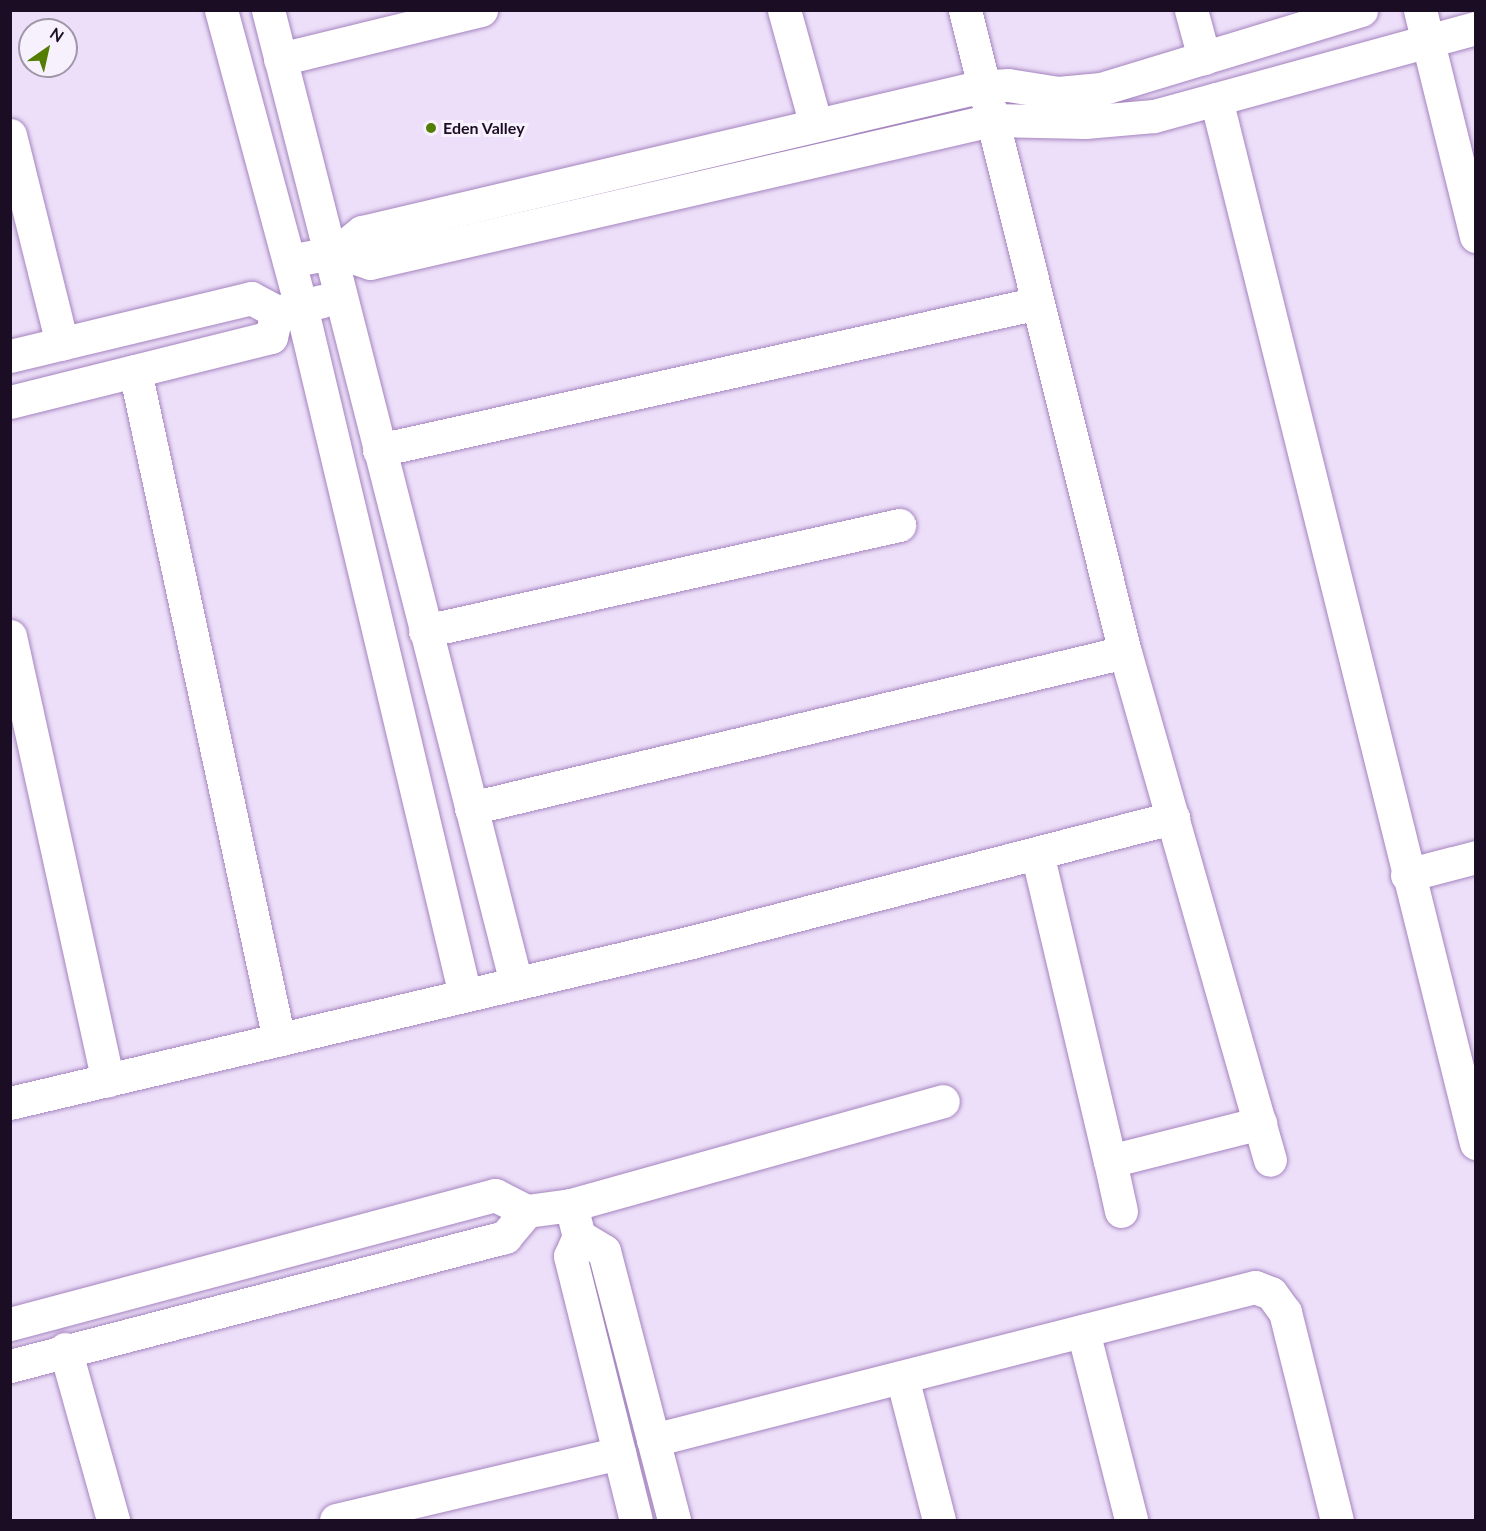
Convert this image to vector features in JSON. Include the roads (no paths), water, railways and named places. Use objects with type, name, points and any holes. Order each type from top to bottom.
[{"type":"street","points":[[221,10],[289,261],[289,309],[465,995]]},
{"type":"street","points":[[268,10],[333,252],[338,297],[516,983]]},
{"type":"street","points":[[280,58],[481,10]]},
{"type":"street","points":[[784,10],[816,125]]},
{"type":"street","points":[[964,10],[1125,652],[1270,1160]]},
{"type":"street","points":[[1191,10],[1204,58]]},
{"type":"street","points":[[289,261],[333,252],[362,232],[983,86],[1008,85],[1058,93],[1101,89],[1361,10]]},
{"type":"street","points":[[333,252],[370,263],[992,120],[1085,122],[1155,116],[1216,99],[1422,26],[1476,28]]},
{"type":"street","points":[[1422,26],[1476,236]]},
{"type":"street","points":[[1216,99],[1407,875],[1476,1143]]},
{"type":"street","points":[[10,135],[62,344]]},
{"type":"street","points":[[10,356],[251,298],[289,309],[338,297]]},
{"type":"street","points":[[379,450],[1038,303]]},
{"type":"street","points":[[10,402],[272,337],[289,309]]},
{"type":"street","points":[[135,371],[279,1040]]},
{"type":"street","points":[[425,631],[899,525]]},
{"type":"street","points":[[10,636],[108,1080]]},
{"type":"street","points":[[471,808],[1125,652]]},
{"type":"street","points":[[10,1103],[516,983],[1173,818]]},
{"type":"street","points":[[1037,853],[1121,1211]]},
{"type":"street","points":[[1407,875],[1476,857]]},
{"type":"street","points":[[10,1324],[495,1195],[527,1211],[570,1205],[943,1101]]},
{"type":"street","points":[[1110,1161],[1260,1123]]},
{"type":"street","points":[[570,1205],[579,1236],[570,1256],[636,1521]]},
{"type":"street","points":[[10,1366],[65,1349],[505,1237],[527,1211]]},
{"type":"street","points":[[579,1236],[604,1251],[674,1521]]},
{"type":"street","points":[[653,1440],[1255,1287],[1272,1293],[1286,1312],[1337,1521]]},
{"type":"street","points":[[1083,1331],[1131,1521]]},
{"type":"street","points":[[65,1349],[113,1521]]},
{"type":"street","points":[[902,1377],[939,1521]]},
{"type":"street","points":[[356,1518],[619,1453]]},
{"type":"place","name":"Eden Valley","points":[[431,128]]}]
